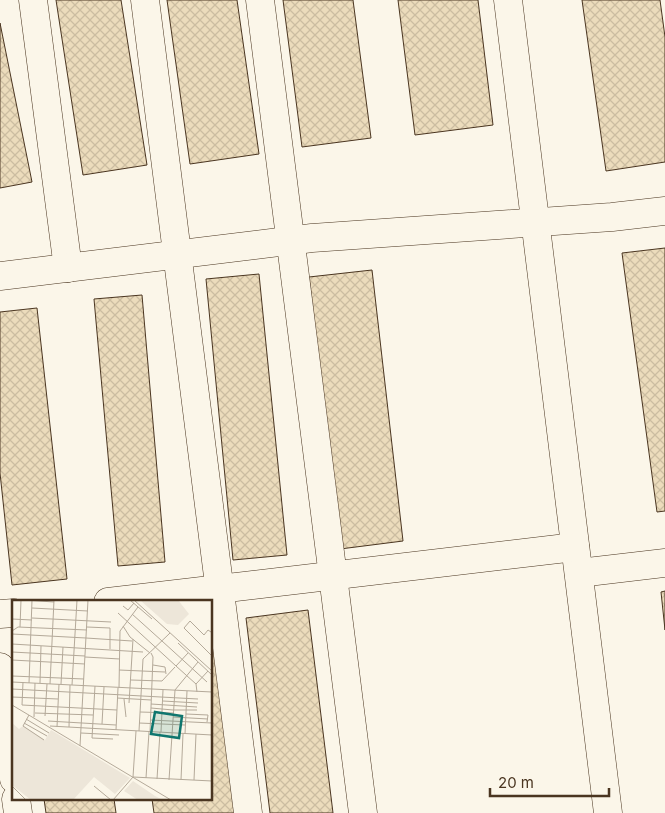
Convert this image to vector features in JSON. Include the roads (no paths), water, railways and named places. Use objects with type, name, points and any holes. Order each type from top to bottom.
[{"type":"street","points":[[33,0],[68,268]]},
{"type":"street","points":[[145,0],[248,813]]},
{"type":"street","points":[[260,0],[363,813]]},
{"type":"street","points":[[508,0],[608,813]]},
{"type":"street","points":[[0,276],[291,241],[536,223],[665,211]]},
{"type":"street","points":[[125,600],[334,575],[577,560],[665,563]]},
{"type":"street","points":[[0,667],[12,763]]},
{"type":"street","points":[[16,800],[18,813]]}]
